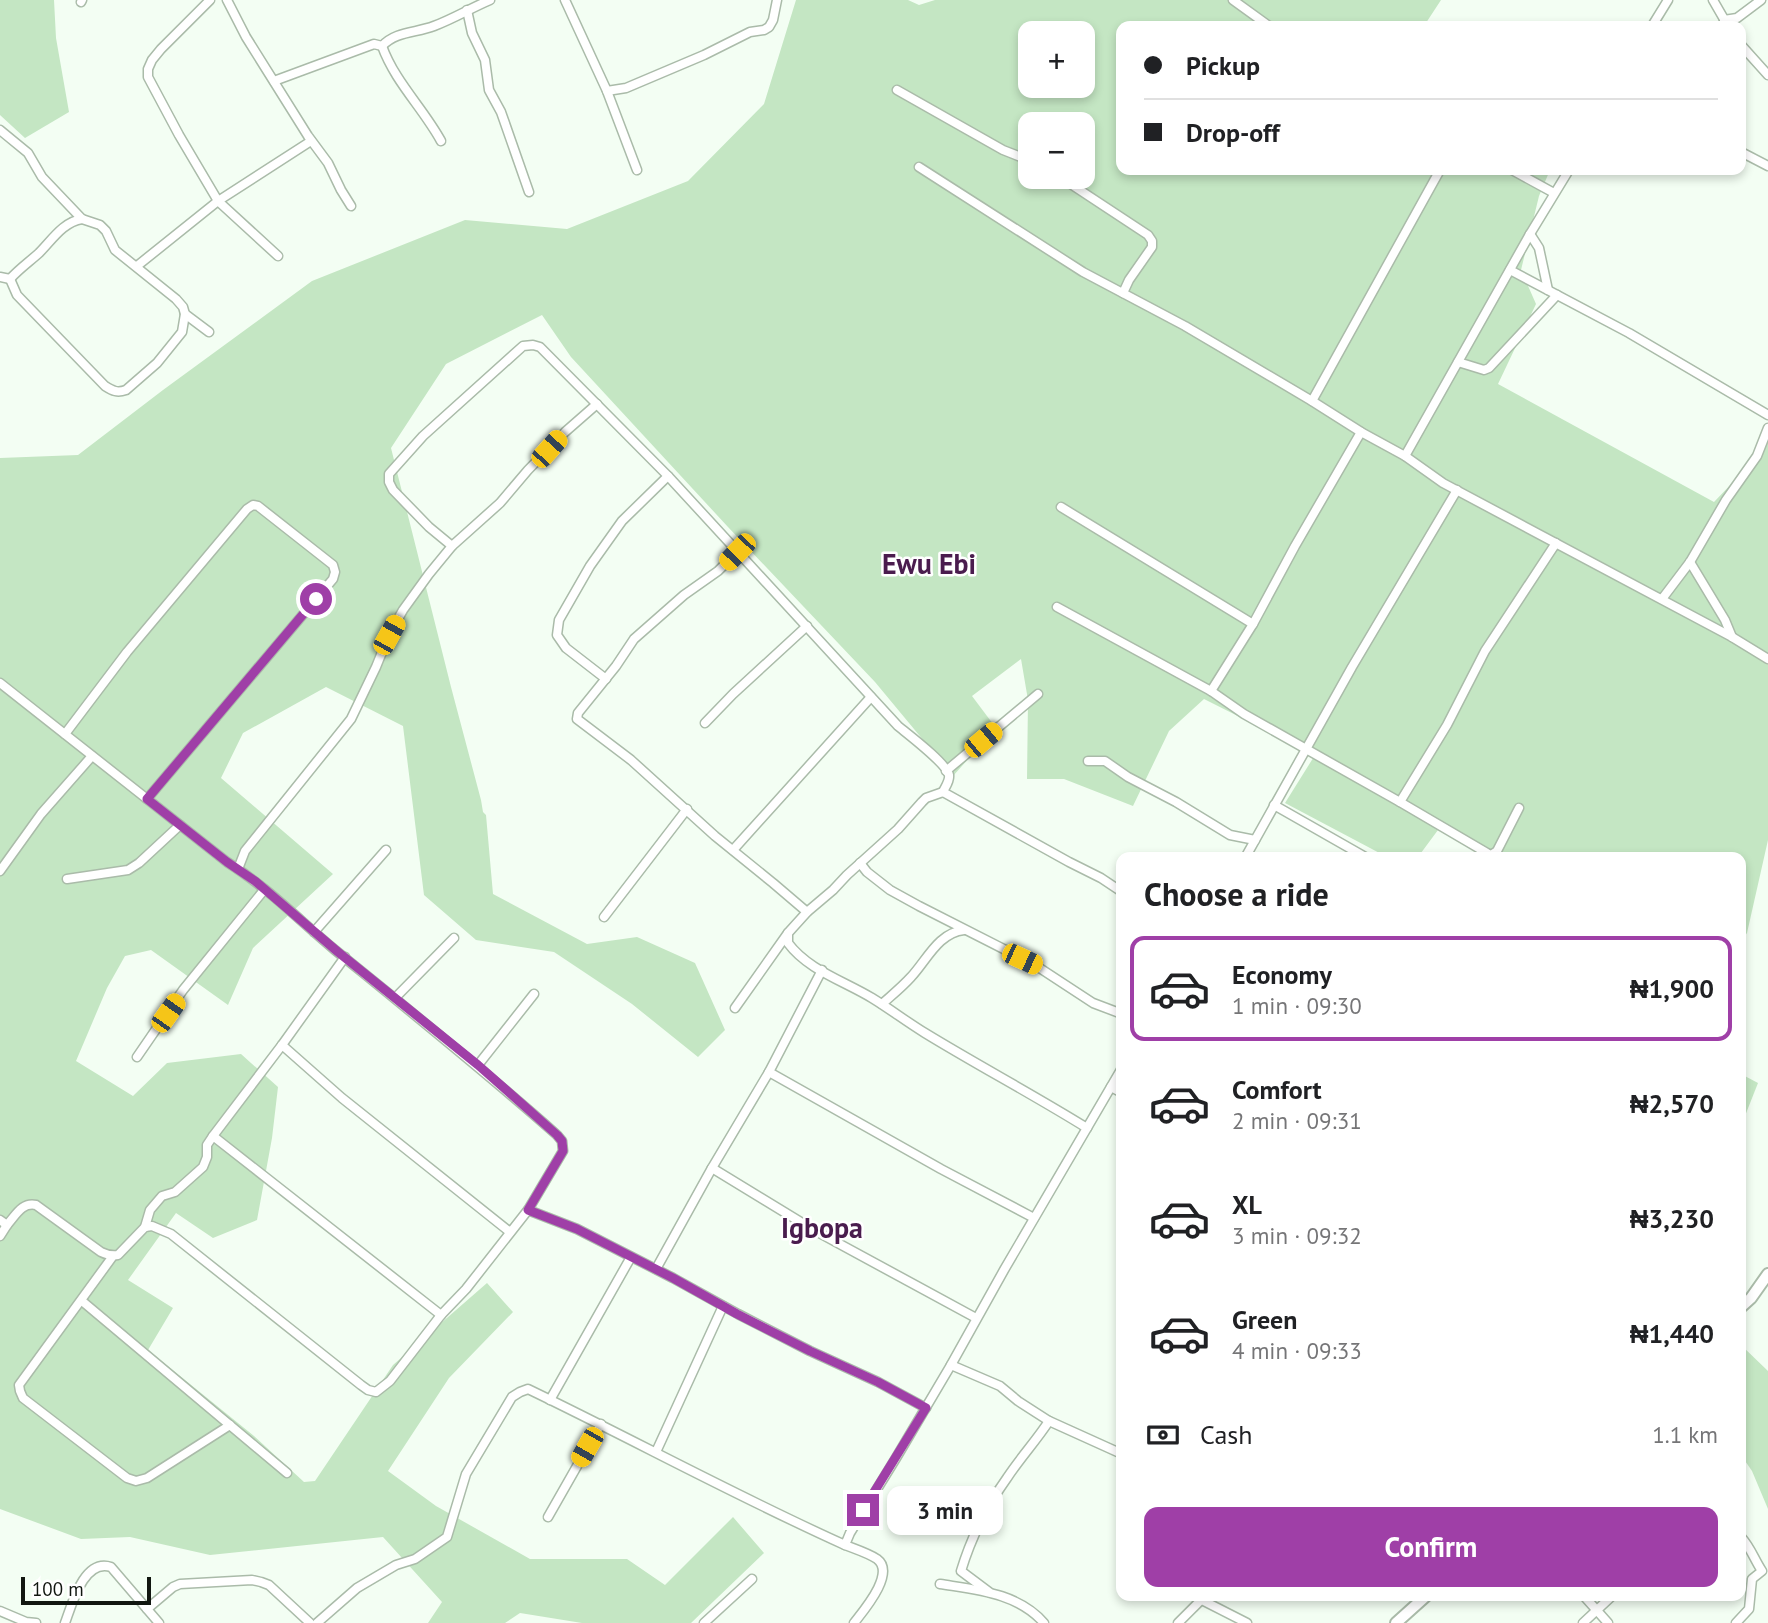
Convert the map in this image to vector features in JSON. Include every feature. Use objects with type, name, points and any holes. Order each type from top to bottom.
[{"type":"street","points":[[210,0],[161,49],[148,69],[148,77],[218,201],[278,256]]},
{"type":"street","points":[[227,0],[246,37],[311,141],[328,163],[351,206]]},
{"type":"street","points":[[382,46],[397,35],[433,26],[490,0]]},
{"type":"street","points":[[565,0],[607,92],[637,170]]},
{"type":"street","points":[[607,92],[626,88],[693,60],[750,32],[764,30],[774,20],[777,0]]},
{"type":"street","points":[[1233,0],[1262,21]]},
{"type":"street","points":[[1655,21],[1668,0]]},
{"type":"street","points":[[1713,0],[1729,21]]},
{"type":"street","points":[[1731,21],[1761,0]]},
{"type":"street","points":[[467,10],[472,33],[485,61],[489,90],[500,112],[529,192]]},
{"type":"street","points":[[274,81],[374,44],[382,46]]},
{"type":"street","points":[[382,46],[396,77],[429,120],[441,141]]},
{"type":"street","points":[[1746,51],[1768,75]]},
{"type":"street","points":[[897,90],[1018,156]]},
{"type":"street","points":[[0,130],[28,153],[42,177],[82,219],[106,230],[115,250],[176,299],[185,314],[182,332],[157,363],[126,390],[113,391],[105,386],[17,295],[10,279],[0,276]]},
{"type":"street","points":[[137,266],[218,201],[311,141]]},
{"type":"street","points":[[1746,155],[1768,166]]},
{"type":"street","points":[[919,167],[1067,262],[1312,401],[1405,456],[1443,483],[1662,599],[1768,659]]},
{"type":"street","points":[[1312,401],[1437,175]]},
{"type":"street","points":[[1521,175],[1554,194]]},
{"type":"street","points":[[1405,456],[1566,175]]},
{"type":"street","points":[[1078,189],[1148,235],[1152,242],[1152,247],[1123,293]]},
{"type":"street","points":[[10,279],[60,231],[82,219]]},
{"type":"street","points":[[1530,234],[1539,248],[1548,290]]},
{"type":"street","points":[[1510,270],[1629,332],[1768,415]]},
{"type":"street","points":[[1458,362],[1484,370],[1489,368],[1557,295]]},
{"type":"street","points":[[185,314],[209,332]]},
{"type":"street","points":[[452,545],[429,527],[393,490],[389,474],[424,436],[523,346],[540,347],[668,476],[898,726],[949,774],[943,792],[922,802],[898,829],[807,912],[788,933],[735,1008]]},
{"type":"street","points":[[238,869],[245,851],[351,719],[403,610],[452,545],[500,503],[565,432],[597,404]]},
{"type":"street","points":[[1662,599],[1690,562],[1726,500],[1757,456],[1768,428]]},
{"type":"street","points":[[1211,691],[1253,624],[1294,546],[1361,432]]},
{"type":"street","points":[[606,679],[566,648],[557,635],[559,620],[590,566],[622,521],[668,476]]},
{"type":"street","points":[[1248,852],[1352,667],[1457,490]]},
{"type":"street","points":[[65,734],[127,652],[247,509],[253,505],[258,506],[269,514],[333,565],[333,579],[147,799]]},
{"type":"street","points":[[1061,507],[1253,624]]},
{"type":"street","points":[[1400,802],[1447,724],[1485,651],[1556,543]]},
{"type":"street","points":[[737,552],[718,571],[684,595],[634,639],[617,666],[578,713],[577,719],[631,760],[807,912]]},
{"type":"street","points":[[1690,562],[1725,620],[1732,637]]},
{"type":"street","points":[[1057,607],[1211,691],[1244,714],[1486,852]]},
{"type":"street","points":[[1711,626],[1720,612]]},
{"type":"street","points":[[705,723],[807,626]]},
{"type":"street","points":[[0,682],[264,890],[478,1065],[562,1141],[563,1151],[528,1210],[466,1289],[441,1315],[385,1385],[376,1392],[360,1385],[172,1234],[152,1226],[145,1227]]},
{"type":"street","points":[[946,771],[1038,694]]},
{"type":"street","points":[[733,850],[871,697]]},
{"type":"street","points":[[0,871],[41,814],[92,756]]},
{"type":"street","points":[[1088,761],[1105,761],[1230,835],[1255,840]]},
{"type":"street","points":[[943,792],[1116,888]]},
{"type":"street","points":[[1274,805],[1356,852]]},
{"type":"street","points":[[1496,852],[1519,808]]},
{"type":"street","points":[[604,917],[687,809]]},
{"type":"street","points":[[66,879],[128,870],[180,825]]},
{"type":"street","points":[[314,932],[386,850]]},
{"type":"street","points":[[860,863],[890,890],[1035,965],[1093,1003],[1116,1012]]},
{"type":"street","points":[[137,1057],[183,990],[264,890]]},
{"type":"street","points":[[882,1004],[912,977],[945,937],[952,932],[967,930]]},
{"type":"street","points":[[788,933],[788,943],[800,957],[1087,1128]]},
{"type":"street","points":[[395,998],[454,937]]},
{"type":"street","points":[[0,1236],[4,1223],[23,1205],[29,1203],[36,1205],[106,1255],[118,1255],[145,1227],[150,1210],[162,1196],[175,1192],[203,1167],[207,1157],[207,1145],[213,1136],[345,957]]},
{"type":"street","points":[[656,1269],[769,1072],[822,970]]},
{"type":"street","points":[[478,1065],[534,994]]},
{"type":"street","points":[[282,1045],[342,1098],[510,1232]]},
{"type":"street","points":[[769,1072],[941,1170],[1034,1218]]},
{"type":"street","points":[[845,1545],[853,1526],[926,1408],[1116,1078]]},
{"type":"street","points":[[1111,1087],[1116,1090]]},
{"type":"street","points":[[213,1136],[441,1315]]},
{"type":"street","points":[[712,1168],[812,1228],[976,1318]]},
{"type":"street","points":[[528,1210],[577,1229],[810,1351],[878,1382],[926,1408]]},
{"type":"street","points":[[113,1256],[19,1385],[23,1398],[127,1478],[135,1481],[147,1478],[230,1425]]},
{"type":"street","points":[[550,1400],[631,1257]]},
{"type":"street","points":[[1746,1302],[1768,1274]]},
{"type":"street","points":[[82,1301],[287,1473]]},
{"type":"street","points":[[656,1452],[723,1306]]},
{"type":"street","points":[[951,1365],[1000,1386],[1049,1421],[1116,1451]]},
{"type":"street","points":[[317,1623],[358,1588],[396,1565],[415,1559],[447,1537],[466,1474],[512,1397],[528,1389],[783,1517],[877,1559],[882,1565],[883,1574],[878,1589],[855,1623]]},
{"type":"street","points":[[989,1592],[961,1571],[968,1550],[982,1519],[1007,1478],[1049,1421]]},
{"type":"street","points":[[548,1517],[601,1424]]},
{"type":"street","points":[[1736,1623],[1749,1609],[1752,1579],[1762,1571],[1746,1543]]},
{"type":"street","points":[[65,1623],[76,1592],[87,1576],[103,1564],[111,1567],[159,1623]]},
{"type":"street","points":[[704,1623],[752,1579]]},
{"type":"street","points":[[147,1609],[180,1584],[253,1580],[269,1585],[310,1623]]},
{"type":"street","points":[[940,1584],[989,1592],[1025,1605],[1044,1623]]},
{"type":"street","points":[[1178,1623],[1196,1601]]},
{"type":"street","points":[[1204,1601],[1247,1623]]},
{"type":"street","points":[[1396,1623],[1420,1601]]},
{"type":"street","points":[[1589,1601],[1608,1623]]},
{"type":"street","points":[[1583,1623],[1606,1601]]},
{"type":"street","points":[[0,1611],[26,1622],[36,1623]]},
{"type":"street","points":[[1031,1623],[1036,1614]]},
{"type":"green space","points":[[0,0],[54,0],[56,38],[69,112],[25,138],[0,115]]},
{"type":"green space","points":[[796,0],[908,0],[919,5],[935,0],[1441,0],[1427,21],[1116,21],[1116,175],[1548,175],[1539,196],[1521,270],[1536,304],[1498,384],[1714,502],[1757,457],[1768,437],[1768,840],[1746,934],[1746,852],[1479,852],[1438,830],[1422,852],[1378,852],[1285,803],[1315,755],[1204,699],[1169,731],[1133,806],[1064,779],[1027,779],[1028,700],[1021,659],[972,696],[996,728],[953,776],[875,682],[571,357],[542,315],[446,364],[391,448],[483,812],[486,815],[493,894],[587,944],[637,937],[695,963],[725,1030],[698,1057],[632,1004],[554,952],[476,940],[424,895],[403,726],[326,687],[243,733],[221,778],[333,874],[253,948],[228,1005],[151,950],[125,956],[107,988],[76,1061],[133,1096],[167,1063],[241,1054],[278,1087],[257,1220],[213,1238],[176,1213],[128,1280],[173,1308],[148,1350],[254,1436],[304,1482],[315,1481],[393,1365],[487,1283],[513,1312],[449,1378],[388,1471],[436,1506],[530,1559],[627,1559],[665,1585],[733,1517],[764,1553],[691,1623],[582,1623],[520,1613],[505,1623],[428,1623],[442,1602],[383,1537],[210,1555],[130,1537],[81,1539],[0,1509],[0,458],[78,455],[312,281],[465,220],[567,229],[688,181],[764,104]]},
{"type":"green space","points":[[1746,1077],[1758,1083],[1746,1113]]},
{"type":"green space","points":[[1746,1350],[1768,1371],[1768,1509],[1746,1462]]},
{"type":"district","name":"Ewu Ebi","points":[[929,563]]},
{"type":"district","name":"Igbopa","points":[[822,1227]]},
{"type":"route","points":[[316,599],[147,799],[276,898],[300,921],[478,1065],[557,1135],[562,1141],[563,1151],[528,1210],[577,1229],[737,1314],[926,1408],[863,1510]]}]
